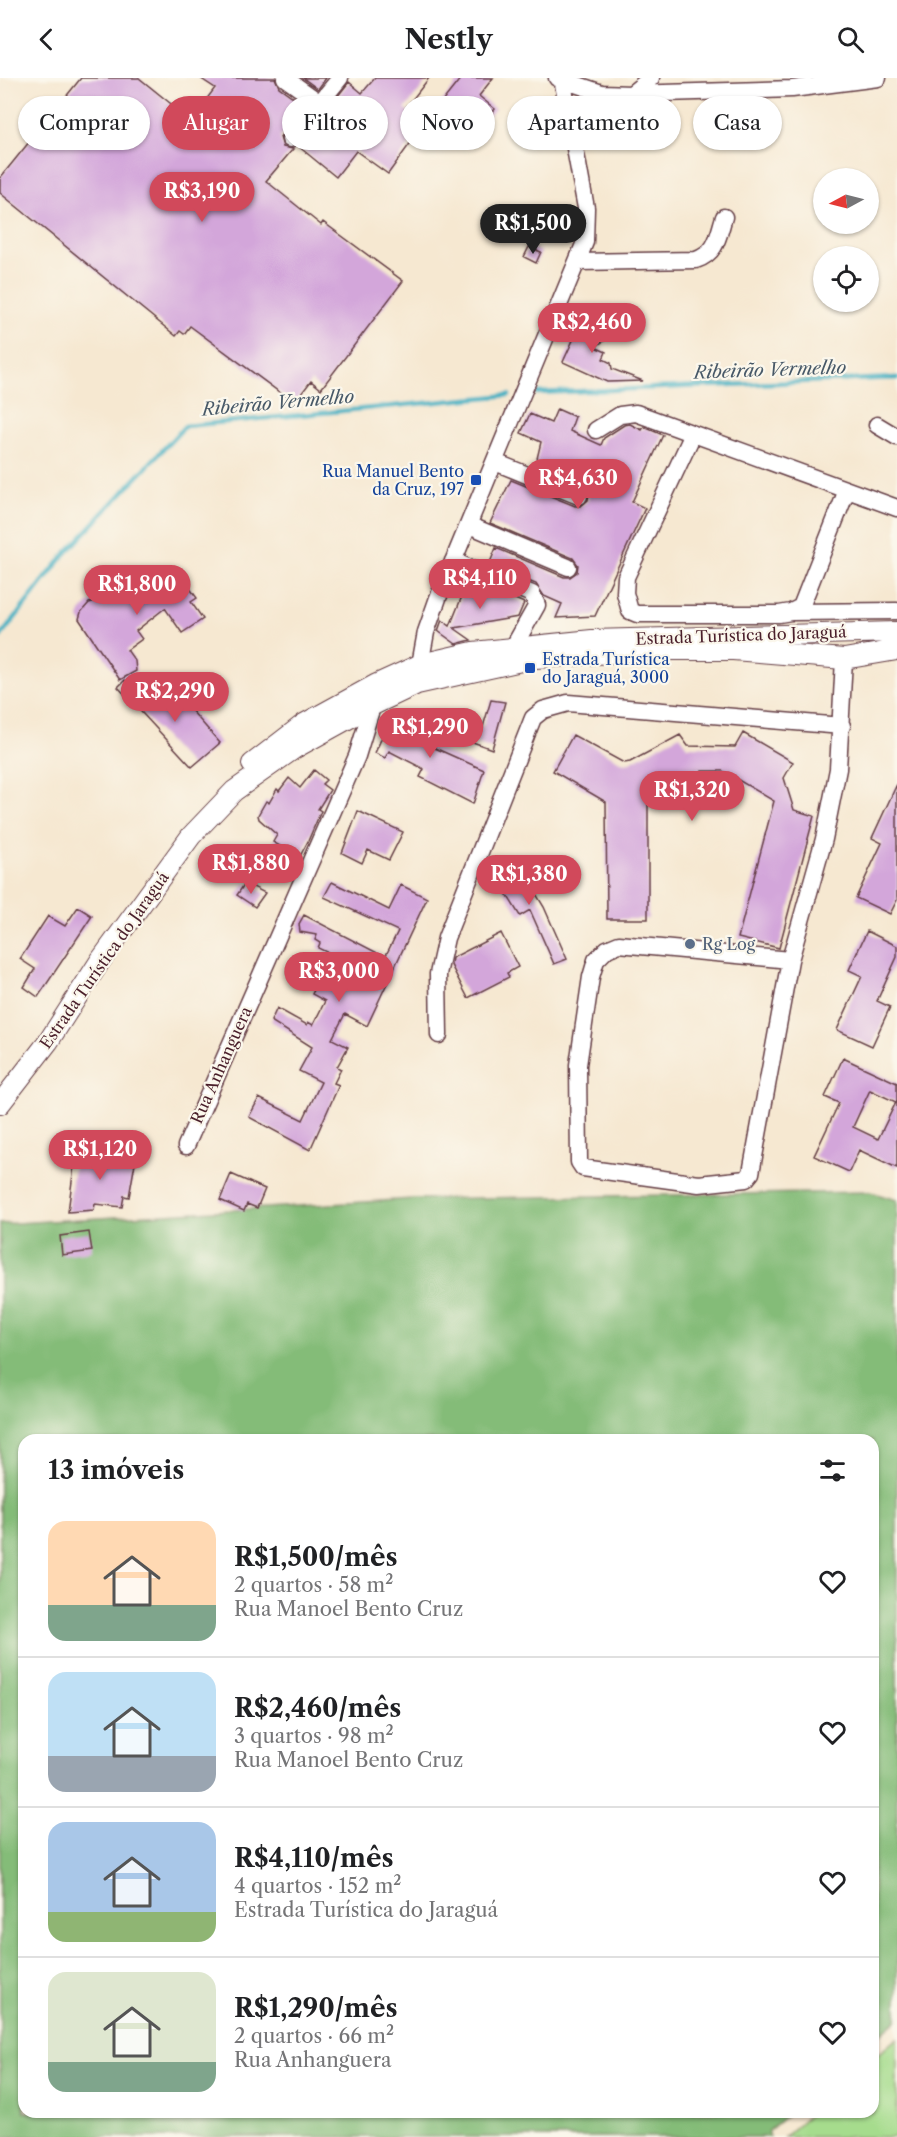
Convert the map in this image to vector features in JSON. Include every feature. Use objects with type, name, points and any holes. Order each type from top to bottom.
[{"type":"main road","points":[[843,659],[848,632]]},
{"type":"main road","name":"Estrada Turística do Jaraguá","points":[[234,791],[295,748],[373,705],[419,674],[473,652],[514,646],[615,639],[897,632]]},
{"type":"main road","name":"Estrada Turística do Jaraguá","points":[[0,1104],[48,1042],[100,962],[164,872],[191,836],[234,791],[253,764],[304,724],[377,684],[419,674],[535,658],[657,650],[733,650],[843,659],[897,650]]},
{"type":"street","points":[[285,78],[310,96]]},
{"type":"street","points":[[326,96],[340,78]]},
{"type":"street","points":[[631,94],[651,78]]},
{"type":"street","points":[[419,674],[426,632],[453,561],[585,242],[586,208],[560,79],[602,93],[631,94],[792,89],[878,78]]},
{"type":"street","points":[[578,262],[696,260],[705,257],[714,249],[724,217]]},
{"type":"street","points":[[596,430],[620,415],[636,413],[897,508]]},
{"type":"street","points":[[877,425],[897,437]]},
{"type":"street","points":[[693,434],[626,577],[625,593],[630,610],[637,614],[897,611]]},
{"type":"street","points":[[495,462],[579,496]]},
{"type":"street","points":[[792,612],[802,606],[847,490]]},
{"type":"street","points":[[468,525],[568,567]]},
{"type":"street","points":[[453,561],[532,594],[537,605],[514,646]]},
{"type":"street","points":[[790,960],[619,944],[607,949],[596,960],[591,977],[579,1056],[579,1162],[583,1168],[699,1184],[746,1179],[749,1175],[790,960],[824,839],[838,769],[842,726],[843,659]]},
{"type":"street","name":"Rua Anhanguera","points":[[186,1146],[357,756],[377,684]]},
{"type":"street","points":[[439,1035],[438,974],[446,938],[533,718],[543,710],[568,703],[842,726]]},
{"type":"green space","points":[[870,1192],[897,1200],[897,2020],[879,2035],[879,1434],[18,1434],[18,2118],[784,2118],[768,2131],[770,2137],[0,2137],[0,1224],[413,1199]]},
{"type":"green space","points":[[897,2038],[897,2137],[784,2137],[805,2118],[879,2118],[879,2054]]},
{"type":"building","points":[[81,78],[139,78],[162,97],[162,150],[270,150],[270,96],[209,96],[215,88],[200,78],[275,78],[279,87],[292,96],[282,96],[282,134],[280,137],[282,150],[292,150],[266,181],[321,225],[323,222],[403,281],[321,389],[311,381],[294,403],[190,326],[184,334],[180,331],[176,336],[0,193],[0,178],[23,150],[150,150],[150,96],[66,96]]},
{"type":"building","points":[[303,78],[326,78],[318,89]]},
{"type":"building","points":[[375,78],[429,78],[415,96],[400,96],[400,150],[405,150],[388,174],[356,151],[336,177],[303,150],[388,150],[388,96],[338,96],[349,82],[362,93]]},
{"type":"building","points":[[461,78],[493,78],[479,96],[447,96]]},
{"type":"building","points":[[529,247],[541,252],[536,263],[524,257]]},
{"type":"building","points":[[585,314],[605,340],[595,347],[606,352],[603,359],[611,363],[612,369],[643,381],[607,382],[563,362],[574,338],[568,335]]},
{"type":"building","points":[[557,409],[575,417],[570,431],[601,445],[604,438],[624,425],[630,424],[642,430],[644,427],[663,435],[632,502],[645,508],[595,616],[556,618],[562,604],[544,596],[536,584],[489,565],[496,548],[564,577],[570,577],[577,572],[578,565],[573,558],[490,523],[511,480],[575,506],[581,506],[588,500],[589,494],[583,487],[535,467],[541,442],[521,433],[530,414],[551,423]]},
{"type":"building","points":[[170,566],[173,570],[175,568],[197,598],[191,602],[203,619],[182,633],[165,608],[136,631],[142,639],[127,650],[135,661],[136,671],[120,680],[79,619],[81,612],[89,603],[105,598],[127,582],[131,588],[137,583],[149,601],[154,568],[163,571]]},
{"type":"building","points":[[469,579],[524,603],[518,617],[454,628],[471,640],[456,644],[438,631],[442,620],[450,626]]},
{"type":"building","points":[[125,680],[150,704],[170,686],[220,743],[192,767],[118,687]]},
{"type":"building","points":[[491,700],[505,702],[492,749],[456,736],[461,724],[483,727]]},
{"type":"building","points":[[405,715],[423,724],[417,740],[484,770],[473,804],[420,777],[424,769],[389,751],[385,758],[375,753],[390,719]]},
{"type":"building","points":[[743,733],[793,762],[784,778],[794,810],[814,816],[779,948],[738,938],[774,801],[723,771],[702,771],[651,799],[648,805],[648,919],[607,919],[606,802],[553,771],[573,735],[624,763],[680,735],[688,746],[735,747]]},
{"type":"building","points":[[314,770],[326,780],[322,784],[330,790],[318,809],[321,811],[288,879],[268,869],[280,846],[273,842],[277,835],[259,819],[258,815],[266,801],[269,803],[277,789],[279,791],[289,778],[300,788]]},
{"type":"building","points":[[897,784],[897,900],[890,914],[856,898],[882,843],[872,838]]},
{"type":"building","points":[[358,811],[403,832],[389,860],[368,850],[362,863],[342,853]]},
{"type":"building","points":[[515,859],[544,907],[567,959],[554,964],[530,910],[520,916],[493,872]]},
{"type":"building","points":[[332,882],[389,910],[401,885],[427,898],[367,1026],[345,1014],[332,1039],[348,1047],[337,1067],[341,1069],[334,1083],[339,1085],[310,1150],[249,1117],[259,1098],[303,1120],[321,1082],[299,1071],[312,1047],[271,1021],[277,1008],[307,1025],[308,1022],[313,1025],[325,1001],[312,994],[315,988],[287,973],[293,962],[348,990],[359,968],[318,948],[320,943],[315,940],[317,935],[300,932],[299,924],[304,915],[385,957],[398,931],[324,897]]},
{"type":"building","points":[[245,883],[265,893],[255,907],[237,895]]},
{"type":"building","points":[[78,907],[92,916],[38,997],[24,987],[35,969],[20,959],[48,916],[65,926]]},
{"type":"building","points":[[867,931],[897,946],[897,957],[877,1001],[890,1007],[872,1046],[837,1030],[862,976],[849,970]]},
{"type":"building","points":[[501,933],[518,967],[507,973],[509,977],[468,998],[451,965],[452,958]]},
{"type":"building","points":[[843,1058],[897,1083],[897,1168],[859,1150],[849,1172],[814,1156],[839,1103],[825,1097]],"holes":[[[870,1090],[896,1102],[878,1139],[853,1127]]]},
{"type":"building","points":[[85,1147],[104,1150],[103,1154],[130,1158],[129,1162],[135,1163],[129,1197],[124,1196],[122,1207],[95,1204],[94,1210],[68,1212],[74,1166],[82,1166]]},
{"type":"building","points":[[231,1174],[265,1189],[257,1208],[247,1204],[244,1211],[220,1200]]},
{"type":"building","points":[[89,1232],[92,1251],[62,1255],[60,1236]]},
{"type":"waterway","name":"Ribeirão Vermelho","points":[[537,393],[897,378]]},
{"type":"waterway","name":"Ribeirão Vermelho","points":[[0,637],[64,555],[185,426],[509,395]]},
{"type":"place","name":"Rua Manuel Bento da Cruz, 197","points":[[476,480]]},
{"type":"place","name":"Estrada Turística do Jaraguá, 3000","points":[[530,668]]},
{"type":"place","name":"Rg Log","points":[[690,944]]}]
